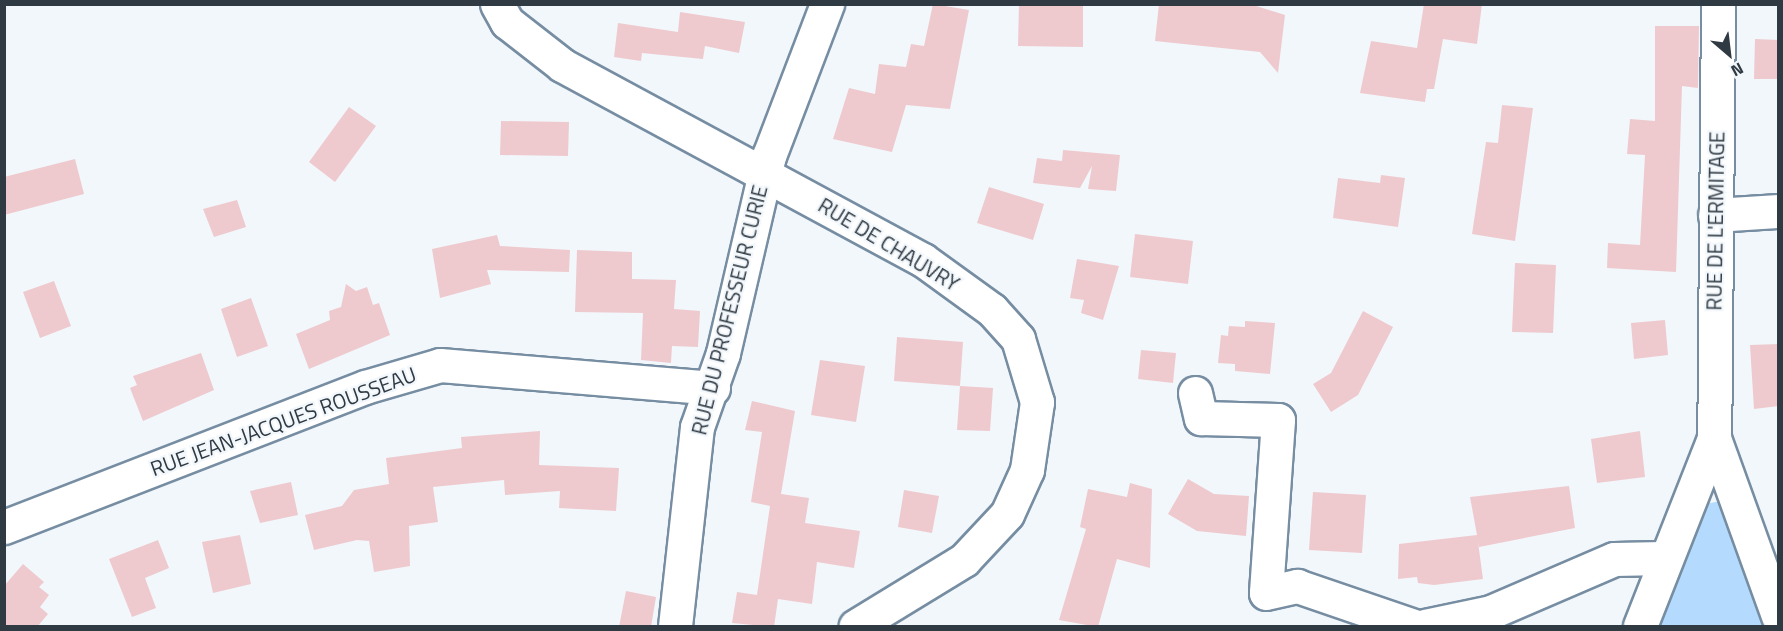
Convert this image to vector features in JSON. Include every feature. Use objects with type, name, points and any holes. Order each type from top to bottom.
[{"type":"street","name":"RUE DE CHAUVRY","points":[[497,4],[507,22],[562,65],[923,260],[992,310],[1018,339],[1037,402],[1027,470],[1007,514],[964,560],[856,627]]},
{"type":"street","name":"RUE DU PROFESSEUR CURIE","points":[[675,627],[697,427],[713,388],[765,173],[826,4]]},
{"type":"street","name":"RUE DE L'ERMITAGE","points":[[1714,438],[1718,4]]},
{"type":"street","points":[[1715,215],[1779,211]]},
{"type":"street","name":"RUE JEAN-JACQUES ROUSSEAU","points":[[4,527],[374,383],[440,365],[713,388]]},
{"type":"street","points":[[1195,393],[1201,418],[1278,420],[1266,593],[1297,586],[1414,627]]},
{"type":"street","points":[[1714,438],[1779,616]]},
{"type":"street","points":[[1640,627],[1663,558],[1714,438]]},
{"type":"street","points":[[1689,495],[1733,491]]},
{"type":"street","points":[[1425,627],[1491,612],[1614,559],[1663,558]]},
{"type":"shaded area","points":[[1726,500],[1778,626],[1640,626],[1700,505]]},
{"type":"building","points":[[933,4],[969,10],[950,109],[906,105],[892,152],[833,139],[849,88],[875,94],[879,64],[906,67],[911,44],[924,46]]},
{"type":"building","points":[[1019,4],[1083,4],[1083,47],[1018,46]]},
{"type":"building","points":[[1159,4],[1250,4],[1285,15],[1278,73],[1260,52],[1155,41]]},
{"type":"building","points":[[1424,4],[1482,4],[1477,44],[1443,39],[1434,89],[1427,89],[1425,102],[1360,93],[1371,41],[1417,48]]},
{"type":"building","points":[[680,12],[745,22],[739,53],[705,46],[703,59],[642,53],[641,61],[614,57],[618,23],[678,32]]},
{"type":"building","points":[[1655,26],[1699,26],[1698,88],[1682,86],[1676,272],[1607,268],[1608,243],[1640,245],[1645,155],[1627,154],[1630,119],[1655,121]]},
{"type":"building","points":[[1755,39],[1779,40],[1779,79],[1754,79]]},
{"type":"building","points":[[1502,105],[1533,108],[1515,241],[1472,234],[1486,142],[1498,143]]},
{"type":"building","points":[[349,107],[376,126],[335,182],[309,162]]},
{"type":"building","points":[[501,121],[569,122],[568,156],[500,155]]},
{"type":"building","points":[[1063,150],[1120,155],[1116,191],[1088,189],[1092,166],[1080,188],[1033,183],[1037,158],[1062,161]]},
{"type":"building","points":[[75,159],[84,194],[4,215],[4,177]]},
{"type":"building","points":[[1381,175],[1405,178],[1398,227],[1333,218],[1338,178],[1380,183]]},
{"type":"building","points":[[989,187],[1044,204],[1033,240],[977,223]]},
{"type":"building","points":[[237,200],[246,227],[214,237],[203,209]]},
{"type":"building","points":[[1135,234],[1193,241],[1188,284],[1130,277]]},
{"type":"building","points":[[497,235],[500,246],[570,250],[569,272],[487,270],[491,284],[440,298],[432,249]]},
{"type":"building","points":[[577,250],[632,252],[632,279],[676,280],[674,309],[700,311],[698,347],[672,346],[671,363],[641,360],[643,313],[575,312]]},
{"type":"building","points":[[1077,259],[1119,266],[1103,320],[1081,313],[1084,300],[1070,298]]},
{"type":"building","points":[[1515,263],[1556,265],[1553,333],[1512,332]]},
{"type":"building","points":[[54,281],[71,326],[40,338],[23,292]]},
{"type":"building","points":[[346,284],[356,291],[367,287],[373,305],[379,303],[390,335],[309,369],[296,334],[330,320],[329,311],[341,307]]},
{"type":"building","points":[[251,298],[268,346],[237,357],[221,309]]},
{"type":"building","points":[[1363,311],[1393,327],[1358,395],[1331,412],[1313,384],[1331,373]]},
{"type":"building","points":[[1665,320],[1668,355],[1634,359],[1631,323]]},
{"type":"building","points":[[1245,321],[1275,323],[1270,374],[1235,371],[1235,364],[1218,363],[1221,335],[1228,336],[1229,326],[1245,327]]},
{"type":"building","points":[[897,337],[963,342],[960,386],[894,381]]},
{"type":"building","points":[[1779,344],[1779,406],[1754,409],[1750,345]]},
{"type":"building","points":[[1141,350],[1176,353],[1173,383],[1138,379]]},
{"type":"building","points":[[201,353],[214,390],[143,421],[130,388],[137,385],[133,376]]},
{"type":"building","points":[[820,360],[865,366],[856,422],[811,415]]},
{"type":"building","points":[[960,386],[993,388],[990,431],[957,430]]},
{"type":"building","points":[[752,401],[795,411],[781,494],[809,498],[805,523],[860,531],[854,568],[817,562],[812,604],[778,599],[774,627],[732,623],[737,592],[757,595],[770,506],[751,502],[762,432],[745,430]]},
{"type":"building","points":[[540,431],[539,465],[619,468],[616,511],[559,508],[560,491],[505,495],[504,480],[433,487],[438,522],[409,526],[410,566],[374,572],[369,541],[357,540],[314,550],[305,515],[342,506],[354,490],[389,484],[386,458],[462,448],[461,437]]},
{"type":"building","points":[[1640,431],[1645,477],[1597,483],[1591,439]]},
{"type":"building","points":[[1188,479],[1214,494],[1249,496],[1246,536],[1197,531],[1168,514]]},
{"type":"building","points":[[291,482],[298,515],[260,523],[250,491]]},
{"type":"building","points":[[1130,483],[1152,489],[1150,568],[1117,559],[1098,627],[1059,620],[1086,529],[1080,527],[1088,489],[1127,497]]},
{"type":"building","points":[[1569,486],[1575,528],[1479,547],[1478,542],[1483,579],[1434,585],[1418,583],[1417,577],[1398,579],[1399,544],[1477,535],[1470,497]]},
{"type":"building","points":[[904,490],[939,496],[932,533],[898,527]]},
{"type":"building","points":[[1313,492],[1366,495],[1362,553],[1309,550]]},
{"type":"building","points":[[240,535],[251,584],[213,593],[202,542]]},
{"type":"building","points":[[158,540],[169,568],[145,578],[156,608],[132,617],[109,559]]},
{"type":"building","points":[[23,564],[44,582],[39,587],[49,595],[40,607],[48,614],[37,627],[4,627],[4,586]]},
{"type":"building","points":[[626,591],[656,597],[651,627],[619,627]]}]
